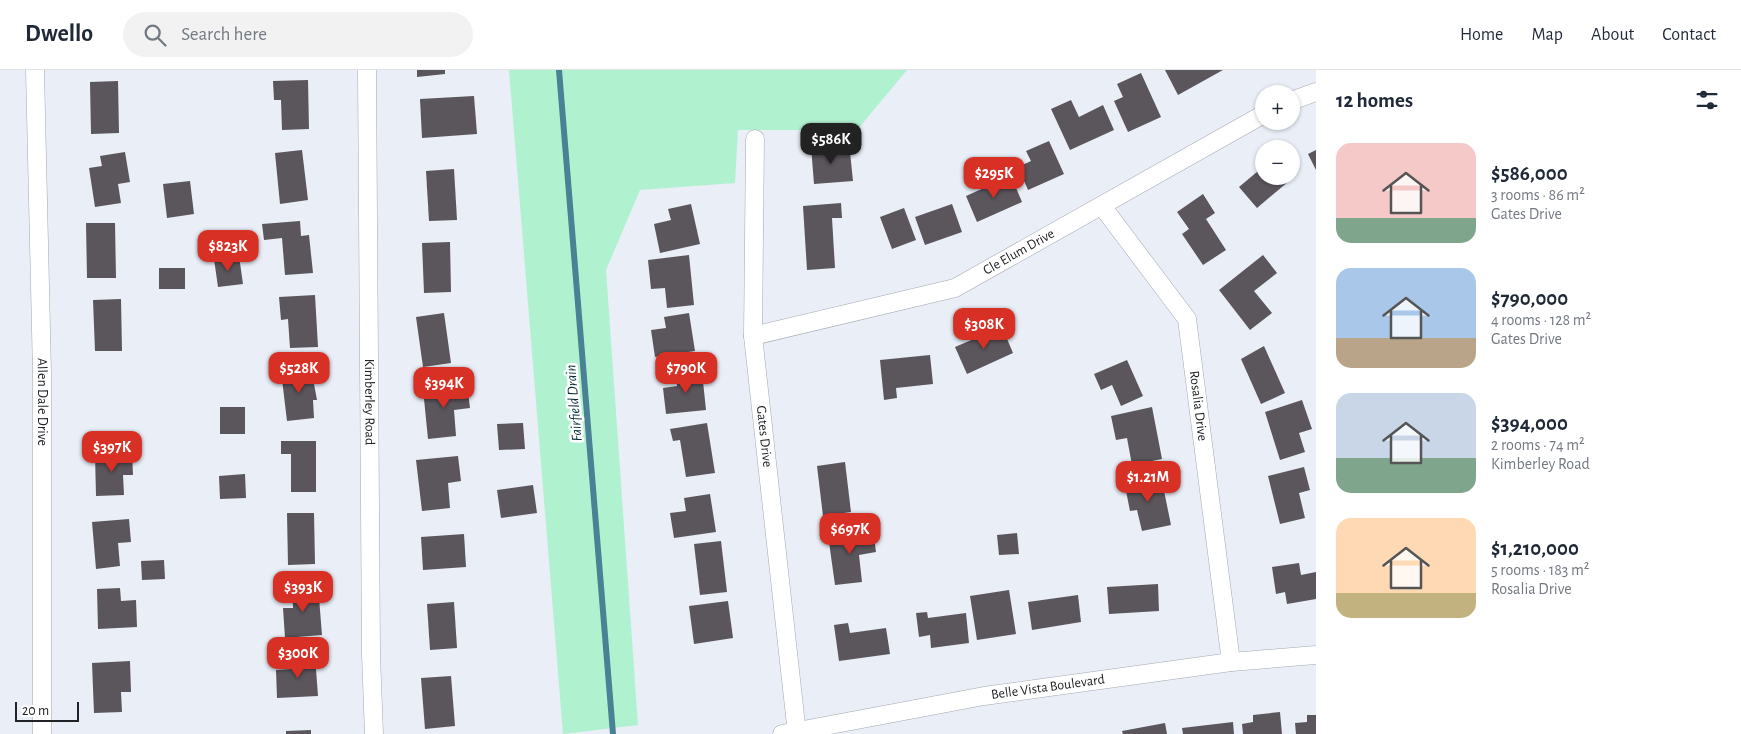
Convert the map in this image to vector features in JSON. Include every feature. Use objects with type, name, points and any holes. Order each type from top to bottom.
[{"type":"street","name":"Allen Dale Drive","points":[[35,70],[42,373],[42,734]]},
{"type":"street","name":"Kimberley Road","points":[[367,70],[371,655],[374,734]]},
{"type":"street","points":[[1300,98],[1316,92]]},
{"type":"street","name":"Cle Elum Drive","points":[[753,336],[955,288],[1255,119]]},
{"type":"street","name":"Gates Drive","points":[[755,139],[753,336],[792,733]]},
{"type":"street","name":"Rosalia Drive","points":[[1102,206],[1187,319],[1231,662]]},
{"type":"street","name":"Belle Vista Boulevard","points":[[792,733],[984,696],[1231,662],[1316,655]]},
{"type":"green space","points":[[509,70],[907,70],[857,130],[738,130],[735,183],[640,190],[606,270],[638,725],[563,734]]},
{"type":"building","points":[[417,70],[445,70],[445,74],[417,77]]},
{"type":"building","points":[[1165,70],[1223,70],[1178,95]]},
{"type":"building","points":[[1141,73],[1161,117],[1128,132],[1114,101],[1123,97],[1117,84]]},
{"type":"building","points":[[308,80],[309,129],[282,130],[281,100],[274,100],[273,81]]},
{"type":"building","points":[[118,81],[119,133],[91,134],[90,82]]},
{"type":"building","points":[[474,96],[477,134],[422,138],[420,99]]},
{"type":"building","points":[[1071,100],[1079,117],[1103,105],[1114,130],[1070,150],[1051,109]]},
{"type":"building","points":[[1049,141],[1064,174],[1028,190],[1018,167],[1031,161],[1026,151]]},
{"type":"building","points":[[836,144],[837,153],[850,152],[853,181],[814,184],[811,146]]},
{"type":"building","points":[[302,150],[308,200],[280,204],[275,153]]},
{"type":"building","points":[[1316,150],[1316,170],[1308,154]]},
{"type":"building","points":[[125,152],[130,182],[118,184],[121,203],[95,207],[89,168],[102,166],[100,156]]},
{"type":"building","points":[[454,169],[457,220],[429,221],[426,171]]},
{"type":"building","points":[[1255,174],[1255,185],[1284,185],[1257,208],[1239,187]]},
{"type":"building","points":[[1011,176],[1022,202],[977,222],[966,196]]},
{"type":"building","points":[[190,181],[194,214],[167,218],[163,184]]},
{"type":"building","points":[[1203,194],[1215,213],[1206,219],[1226,250],[1203,265],[1182,234],[1189,229],[1177,212]]},
{"type":"building","points":[[841,203],[842,218],[832,218],[835,268],[807,270],[803,206]]},
{"type":"building","points":[[691,204],[700,244],[660,253],[654,224],[671,220],[668,209]]},
{"type":"building","points":[[952,204],[962,232],[925,245],[915,217]]},
{"type":"building","points":[[904,208],[916,240],[892,249],[880,217]]},
{"type":"building","points":[[300,221],[301,236],[309,235],[313,273],[285,275],[282,238],[264,240],[262,224]]},
{"type":"building","points":[[86,223],[115,223],[116,278],[87,278]]},
{"type":"building","points":[[450,242],[451,292],[424,293],[422,243]]},
{"type":"building","points":[[689,255],[694,305],[667,308],[665,288],[651,289],[648,260]]},
{"type":"building","points":[[1263,255],[1277,273],[1254,291],[1272,313],[1250,330],[1219,290]]},
{"type":"building","points":[[239,256],[243,284],[218,287],[214,259]]},
{"type":"building","points":[[159,268],[185,268],[185,289],[159,289]]},
{"type":"building","points":[[315,295],[318,347],[290,348],[288,319],[281,320],[279,297]]},
{"type":"building","points":[[121,299],[122,351],[95,351],[93,300]]},
{"type":"building","points":[[444,313],[451,363],[423,367],[416,317]]},
{"type":"building","points":[[689,313],[695,351],[655,357],[651,330],[666,328],[664,317]]},
{"type":"building","points":[[1002,327],[1013,353],[967,374],[955,347]]},
{"type":"building","points":[[1264,346],[1285,393],[1261,404],[1241,359]]},
{"type":"building","points":[[930,355],[933,384],[896,388],[897,398],[884,400],[880,360]]},
{"type":"building","points":[[1127,360],[1143,396],[1121,406],[1112,385],[1101,390],[1094,374]]},
{"type":"building","points":[[311,368],[317,400],[313,400],[314,418],[287,421],[281,371]]},
{"type":"building","points":[[702,372],[706,410],[666,414],[663,388],[677,386],[676,375]]},
{"type":"building","points":[[467,384],[470,408],[454,410],[456,436],[428,439],[423,389]]},
{"type":"building","points":[[1302,400],[1312,429],[1299,433],[1305,452],[1280,460],[1265,412]]},
{"type":"building","points":[[220,407],[245,407],[245,434],[220,434]]},
{"type":"building","points":[[1152,407],[1162,459],[1132,465],[1127,438],[1116,440],[1111,416]]},
{"type":"building","points":[[523,423],[525,449],[499,450],[497,424]]},
{"type":"building","points":[[707,423],[715,473],[686,477],[680,440],[673,441],[670,429]]},
{"type":"building","points":[[281,441],[316,441],[316,492],[291,492],[291,454],[281,454]]},
{"type":"building","points":[[132,452],[133,475],[123,475],[124,495],[96,496],[95,454]]},
{"type":"building","points":[[458,456],[461,481],[448,483],[450,508],[422,511],[416,460]]},
{"type":"building","points":[[845,462],[851,512],[823,516],[817,466]]},
{"type":"building","points":[[1304,467],[1310,490],[1299,493],[1305,518],[1280,524],[1268,476]]},
{"type":"building","points":[[245,474],[246,498],[220,499],[219,476]]},
{"type":"building","points":[[1151,476],[1153,488],[1163,486],[1171,525],[1142,531],[1137,510],[1130,511],[1124,481]]},
{"type":"building","points":[[533,485],[537,513],[501,518],[497,490]]},
{"type":"building","points":[[710,494],[716,532],[674,538],[670,513],[686,511],[684,498]]},
{"type":"building","points":[[287,513],[314,513],[315,564],[288,565]]},
{"type":"building","points":[[129,519],[131,542],[118,543],[120,566],[96,569],[92,522]]},
{"type":"building","points":[[873,529],[876,552],[859,555],[862,582],[835,585],[828,535]]},
{"type":"building","points":[[1017,533],[1019,554],[999,555],[997,535]]},
{"type":"building","points":[[464,534],[466,567],[423,570],[421,537]]},
{"type":"building","points":[[721,541],[727,592],[700,595],[694,544]]},
{"type":"building","points":[[164,560],[165,579],[142,580],[141,561]]},
{"type":"building","points":[[1299,563],[1301,575],[1316,572],[1316,599],[1287,604],[1285,592],[1276,594],[1272,567]]},
{"type":"building","points":[[1158,584],[1159,611],[1109,614],[1107,587]]},
{"type":"building","points":[[318,585],[322,635],[285,638],[283,608],[293,608],[292,587]]},
{"type":"building","points":[[120,588],[121,601],[136,600],[137,627],[98,629],[97,589]]},
{"type":"building","points":[[1009,590],[1016,634],[977,640],[970,596]]},
{"type":"building","points":[[1078,595],[1081,622],[1032,630],[1028,602]]},
{"type":"building","points":[[728,601],[733,638],[694,644],[689,606]]},
{"type":"building","points":[[454,602],[457,648],[430,650],[427,604]]},
{"type":"building","points":[[927,612],[928,618],[966,613],[969,643],[931,648],[930,635],[919,637],[916,613]]},
{"type":"building","points":[[848,623],[850,633],[886,628],[890,654],[839,661],[834,625]]},
{"type":"building","points":[[315,656],[318,696],[277,698],[276,670],[291,669],[290,658]]},
{"type":"building","points":[[130,661],[131,692],[121,692],[122,712],[94,713],[92,663]]},
{"type":"building","points":[[451,676],[455,726],[425,729],[421,678]]},
{"type":"building","points":[[1280,712],[1282,734],[1243,734],[1242,724],[1253,722],[1253,715]]},
{"type":"building","points":[[1307,715],[1316,715],[1316,734],[1296,734],[1295,723],[1307,722]]},
{"type":"building","points":[[1233,722],[1234,734],[1183,734],[1182,728]]},
{"type":"building","points":[[1165,723],[1167,734],[1123,734],[1122,731]]},
{"type":"building","points":[[311,730],[311,734],[286,734],[286,731]]},
{"type":"waterway","name":"Fairfield Drain","points":[[559,70],[613,734]]}]
